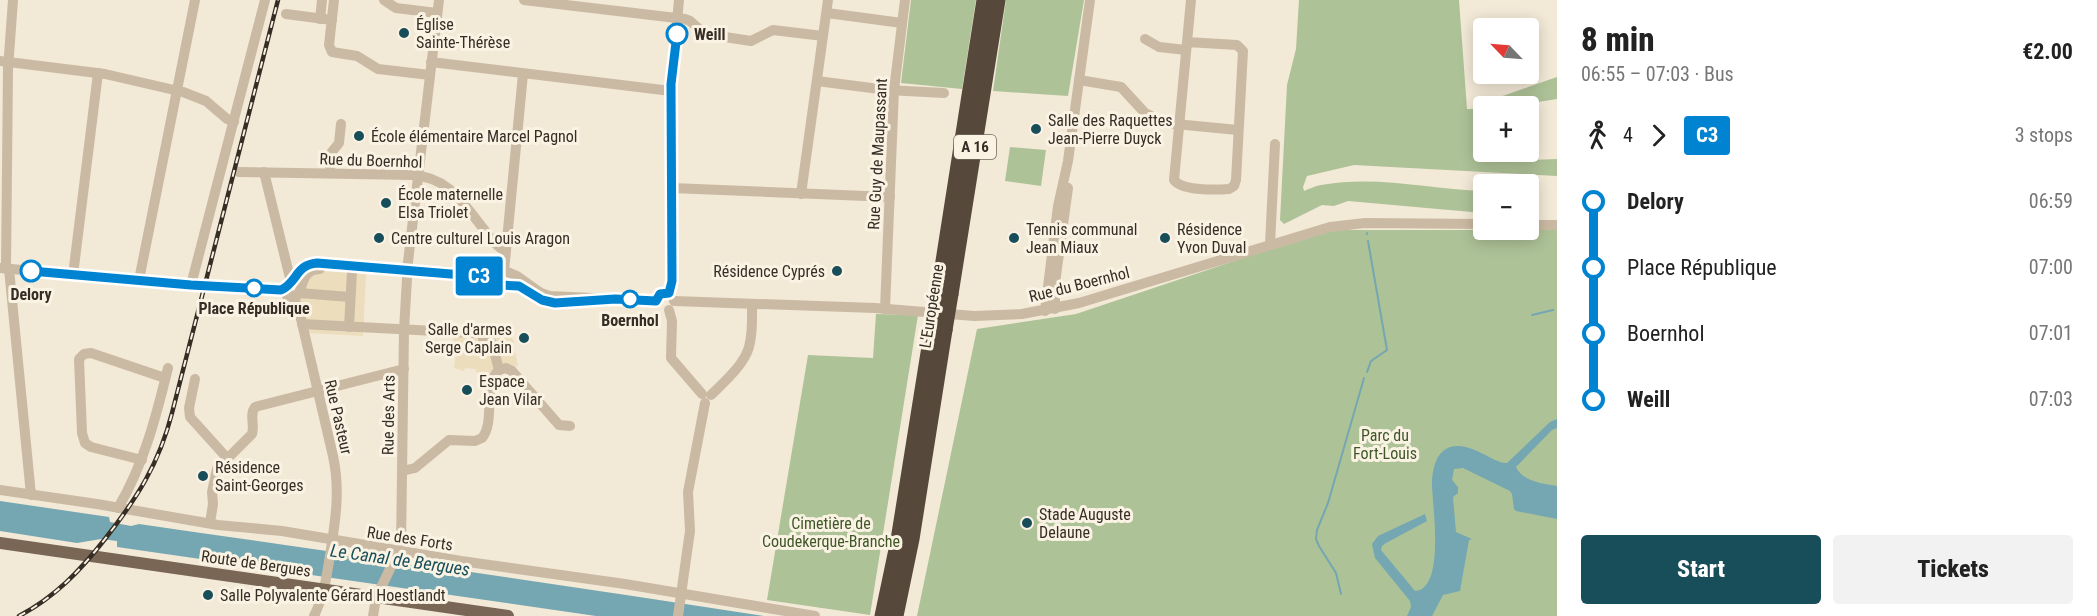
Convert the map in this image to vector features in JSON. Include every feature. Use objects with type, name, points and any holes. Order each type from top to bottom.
[{"type":"highway","name":"L'Européenne","points":[[944,293],[984,0]]},
{"type":"highway","name":"L'Européenne","points":[[890,613],[892,572],[998,0]]},
{"type":"highway","name":"L'Européenne","points":[[890,613],[907,568],[922,479],[938,329]]},
{"type":"main road","name":"Route de Bergues","points":[[0,543],[379,592],[508,616]]},
{"type":"street","points":[[13,0],[4,62],[5,269],[31,495]]},
{"type":"street","points":[[139,280],[195,0]]},
{"type":"street","points":[[191,285],[265,0]]},
{"type":"street","points":[[320,19],[322,0]]},
{"type":"street","points":[[334,0],[329,45],[332,52],[359,56],[376,69],[430,75]]},
{"type":"street","points":[[384,0],[396,8],[437,13]]},
{"type":"street","name":"Rue des Arts","points":[[397,555],[401,543],[407,270],[439,0]]},
{"type":"street","points":[[524,0],[679,18],[690,21],[705,34],[752,41],[773,30],[824,36]]},
{"type":"street","points":[[679,0],[679,18]]},
{"type":"street","points":[[684,0],[676,38],[671,91],[671,358],[706,397]]},
{"type":"street","points":[[801,194],[828,0]]},
{"type":"street","name":"Rue Guy de Maupassant","points":[[885,309],[894,90],[905,0]]},
{"type":"street","points":[[1050,310],[1058,201],[1068,161],[1090,0]]},
{"type":"street","points":[[1145,39],[1159,46],[1187,46],[1234,45],[1241,48],[1243,56],[1234,186],[1228,190],[1185,187],[1175,182],[1173,176],[1180,125],[1187,46],[1191,0]]},
{"type":"street","points":[[827,13],[902,23]]},
{"type":"street","points":[[286,14],[332,20]]},
{"type":"street","points":[[4,62],[98,74],[177,90],[206,101],[227,119],[234,122]]},
{"type":"street","points":[[431,63],[671,91]]},
{"type":"street","points":[[74,275],[98,74]]},
{"type":"street","points":[[501,276],[506,251],[524,74]]},
{"type":"street","points":[[1079,80],[1120,86],[1148,115],[1165,123],[1238,130]]},
{"type":"street","points":[[817,81],[944,93]]},
{"type":"street","points":[[330,173],[331,151],[339,145],[341,124]]},
{"type":"street","points":[[1270,244],[1275,144]]},
{"type":"street","name":"Rue du Boernhol","points":[[239,172],[418,175],[435,179],[450,188],[494,242],[506,251]]},
{"type":"street","name":"Rue Pasteur","points":[[264,172],[337,476],[338,504],[326,586],[314,616]]},
{"type":"street","points":[[672,188],[890,198]]},
{"type":"street","name":"Rue du Boernhol","points":[[671,302],[885,309],[982,316],[1050,310],[1324,228],[1353,224],[1473,224]]},
{"type":"street","points":[[1539,225],[1557,225]]},
{"type":"street","points":[[286,262],[501,276],[519,278],[541,293],[550,296],[656,301]]},
{"type":"street","points":[[293,290],[302,267],[317,263]]},
{"type":"street","points":[[5,269],[205,286],[218,290],[293,290],[350,297]]},
{"type":"street","points":[[293,290],[312,270],[398,273],[407,270]]},
{"type":"street","points":[[349,327],[351,271]]},
{"type":"street","points":[[660,294],[671,302],[659,310],[656,301],[660,294]]},
{"type":"street","points":[[678,616],[690,531],[688,490],[706,397],[739,364],[747,352],[751,338],[752,304]]},
{"type":"street","points":[[302,324],[488,334],[483,339],[492,343],[499,370]]},
{"type":"street","points":[[118,508],[142,460],[167,373],[84,354],[78,364],[82,436],[85,443],[91,447],[142,460]]},
{"type":"street","points":[[402,471],[415,468],[449,440],[478,440],[483,436],[487,430],[493,378],[499,370],[506,368],[512,371],[558,424],[563,427],[570,426]]},
{"type":"street","points":[[210,523],[216,472],[252,434],[254,426],[252,412],[258,406],[404,369]]},
{"type":"street","points":[[195,379],[189,408],[190,417],[227,458]]},
{"type":"street","name":"Rue des Forts","points":[[0,490],[210,523],[277,531],[332,544],[397,555],[626,584],[681,598],[719,601],[814,616]]},
{"type":"street","points":[[373,616],[379,592],[397,555]]},
{"type":"green space","points":[[911,0],[976,0],[962,89],[901,83]]},
{"type":"green space","points":[[1006,0],[1084,0],[1068,96],[993,91]]},
{"type":"green space","points":[[1299,0],[1459,0],[1467,109],[1473,109],[1473,162],[1539,162],[1539,160],[1557,159],[1557,176],[1354,165],[1307,176],[1304,191],[1321,185],[1362,181],[1473,190],[1473,212],[1348,201],[1334,206],[1322,205],[1284,224],[1280,220],[1287,85],[1296,49]]},
{"type":"green space","points":[[1557,77],[1557,99],[1539,102],[1539,96],[1503,96],[1539,84]]},
{"type":"green space","points":[[1010,147],[1046,150],[1041,186],[1005,181]]},
{"type":"green space","name":"Parc du Fort-Louis","points":[[1334,230],[1473,230],[1473,240],[1539,240],[1539,230],[1557,230],[1557,616],[917,616],[977,329],[1076,314]]},
{"type":"green space","name":"Cimetière de Coudekerque-Branche","points":[[876,314],[918,315],[870,615],[767,600],[808,355],[873,358]]},
{"type":"shaded area","points":[[319,271],[366,274],[363,336],[306,333],[300,302],[305,282]]},
{"type":"shaded area","points":[[454,329],[510,333],[518,365],[489,378],[480,378],[480,373],[476,372],[476,369],[465,368],[464,371],[454,368],[457,344],[453,341]]},
{"type":"water","points":[[1557,419],[1557,428],[1552,430],[1516,467],[1528,479],[1557,486],[1557,519],[1516,511],[1510,491],[1463,468],[1454,469],[1452,480],[1458,487],[1458,493],[1453,497],[1456,532],[1472,539],[1469,540],[1460,591],[1443,595],[1432,616],[1407,616],[1411,607],[1410,601],[1375,558],[1372,544],[1378,536],[1425,514],[1427,521],[1386,543],[1381,550],[1415,591],[1425,587],[1431,576],[1434,561],[1435,526],[1432,483],[1435,464],[1439,456],[1449,447],[1457,446],[1466,447],[1507,463],[1550,422]]},
{"type":"water","points":[[0,501],[109,517],[110,522],[131,526],[139,524],[764,616],[596,616],[117,547],[117,541],[101,539],[77,543],[0,531]]},
{"type":"waterway","points":[[1367,372],[1371,361],[1387,350],[1368,241]]},
{"type":"waterway","points":[[1532,315],[1553,310]]},
{"type":"waterway","points":[[1341,594],[1336,573],[1316,539],[1364,378]]},
{"type":"railway","points":[[19,616],[55,592],[96,551],[137,495],[161,448],[278,0]]},
{"type":"bus line","name":"C3","points":[[31,271],[191,285],[281,290],[291,284],[302,267],[317,263],[451,272],[475,276],[500,285],[519,286],[542,300],[555,303],[615,299],[656,301],[660,294],[669,293],[672,281],[671,84],[677,34]]},
{"type":"place","name":"Église Sainte-Thérèse","points":[[404,33]]},
{"type":"place","name":"Weill","points":[[677,34]]},
{"type":"place","name":"Salle des Raquettes Jean-Pierre Duyck","points":[[1036,129]]},
{"type":"place","name":"École élémentaire Marcel Pagnol","points":[[359,136]]},
{"type":"place","name":"École maternelle Elsa Triolet","points":[[386,203]]},
{"type":"place","name":"Centre culturel Louis Aragon","points":[[379,238]]},
{"type":"place","name":"Tennis communal Jean Miaux","points":[[1014,238]]},
{"type":"place","name":"Résidence Yvon Duval","points":[[1165,238]]},
{"type":"place","name":"Delory","points":[[31,271]]},
{"type":"place","name":"Résidence Cyprés","points":[[837,271]]},
{"type":"place","name":"Place République","points":[[254,288]]},
{"type":"place","name":"Boernhol","points":[[630,299]]},
{"type":"place","name":"Salle d'armes Serge Caplain","points":[[524,338]]},
{"type":"place","name":"Espace Jean Vilar","points":[[467,390]]},
{"type":"place","name":"Résidence Saint-Georges","points":[[203,476]]},
{"type":"place","name":"Stade Auguste Delaune","points":[[1027,523]]},
{"type":"place","name":"Salle Polyvalente Gérard Hoestlandt","points":[[208,595]]},
{"type":"water label","name":"Le Canal de Bergues","points":[[400,560]]}]
